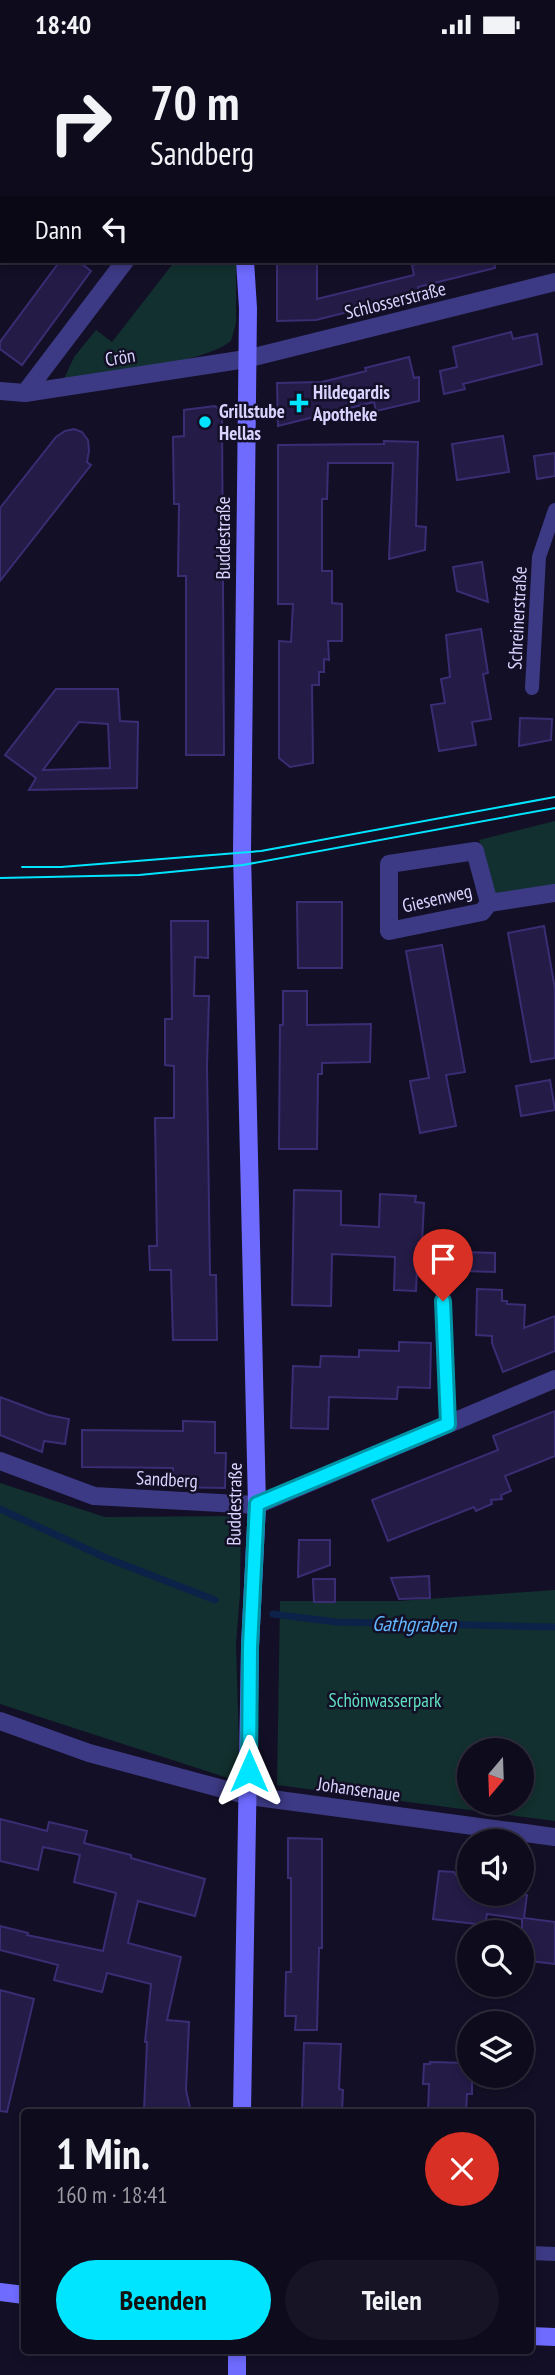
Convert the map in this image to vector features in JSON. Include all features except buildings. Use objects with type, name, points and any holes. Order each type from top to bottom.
[{"type":"main road","name":"Buddestraße","points":[[242,2109],[250,1647],[257,1504],[242,815],[248,308],[245,263]]},
{"type":"main road","points":[[0,2292],[21,2295]]},
{"type":"main road","points":[[534,2336],[555,2337]]},
{"type":"main road","points":[[237,2354],[237,2375]]},
{"type":"street","points":[[25,393],[123,263]]},
{"type":"street","name":"Schlosserstraße","points":[[246,359],[555,282]]},
{"type":"street","name":"Crön","points":[[2,397],[246,359]]},
{"type":"street","name":"Giesenweg","points":[[489,903],[475,851],[389,864],[389,931],[482,912],[489,903],[555,893]]},
{"type":"street","name":"Sandberg","points":[[0,1461],[94,1496],[257,1504],[555,1379]]},
{"type":"street","name":"Johansenaue","points":[[0,1721],[89,1753],[249,1796],[555,1837]]},
{"type":"lane","name":"Schreinerstraße","points":[[532,688],[540,558],[555,510]]},
{"type":"lane","points":[[443,1301],[448,1424]]},
{"type":"lane","points":[[534,2253],[555,2254]]},
{"type":"green space","points":[[173,263],[236,263],[236,323],[231,341],[218,349],[176,362],[64,379],[74,357],[96,330],[112,342]]},
{"type":"green space","points":[[555,821],[555,887],[495,897],[479,840]]},
{"type":"green space","points":[[0,1483],[105,1517],[241,1516],[236,1644],[240,1782],[0,1704]]},
{"type":"green space","name":"Schönwasserpark","points":[[555,1590],[555,1821],[509,1815],[534,1815],[534,1738],[457,1738],[457,1808],[277,1785],[280,1601],[398,1601]]},
{"type":"waterway","name":"Gathgraben","points":[[0,1509],[104,1557],[215,1600]]},
{"type":"waterway","name":"Gathgraben","points":[[273,1614],[336,1622],[555,1627]]},
{"type":"tram line","points":[[22,867],[61,867],[261,851],[555,797]]},
{"type":"tram line","points":[[0,878],[139,875],[243,865],[555,808]]},
{"type":"place","name":"Hildegardis Apotheke","points":[[299,403]]},
{"type":"place","name":"Grillstube Hellas","points":[[205,422]]},
{"type":"route","points":[[249,1771],[250,1647],[257,1504],[448,1424],[443,1301]]}]
